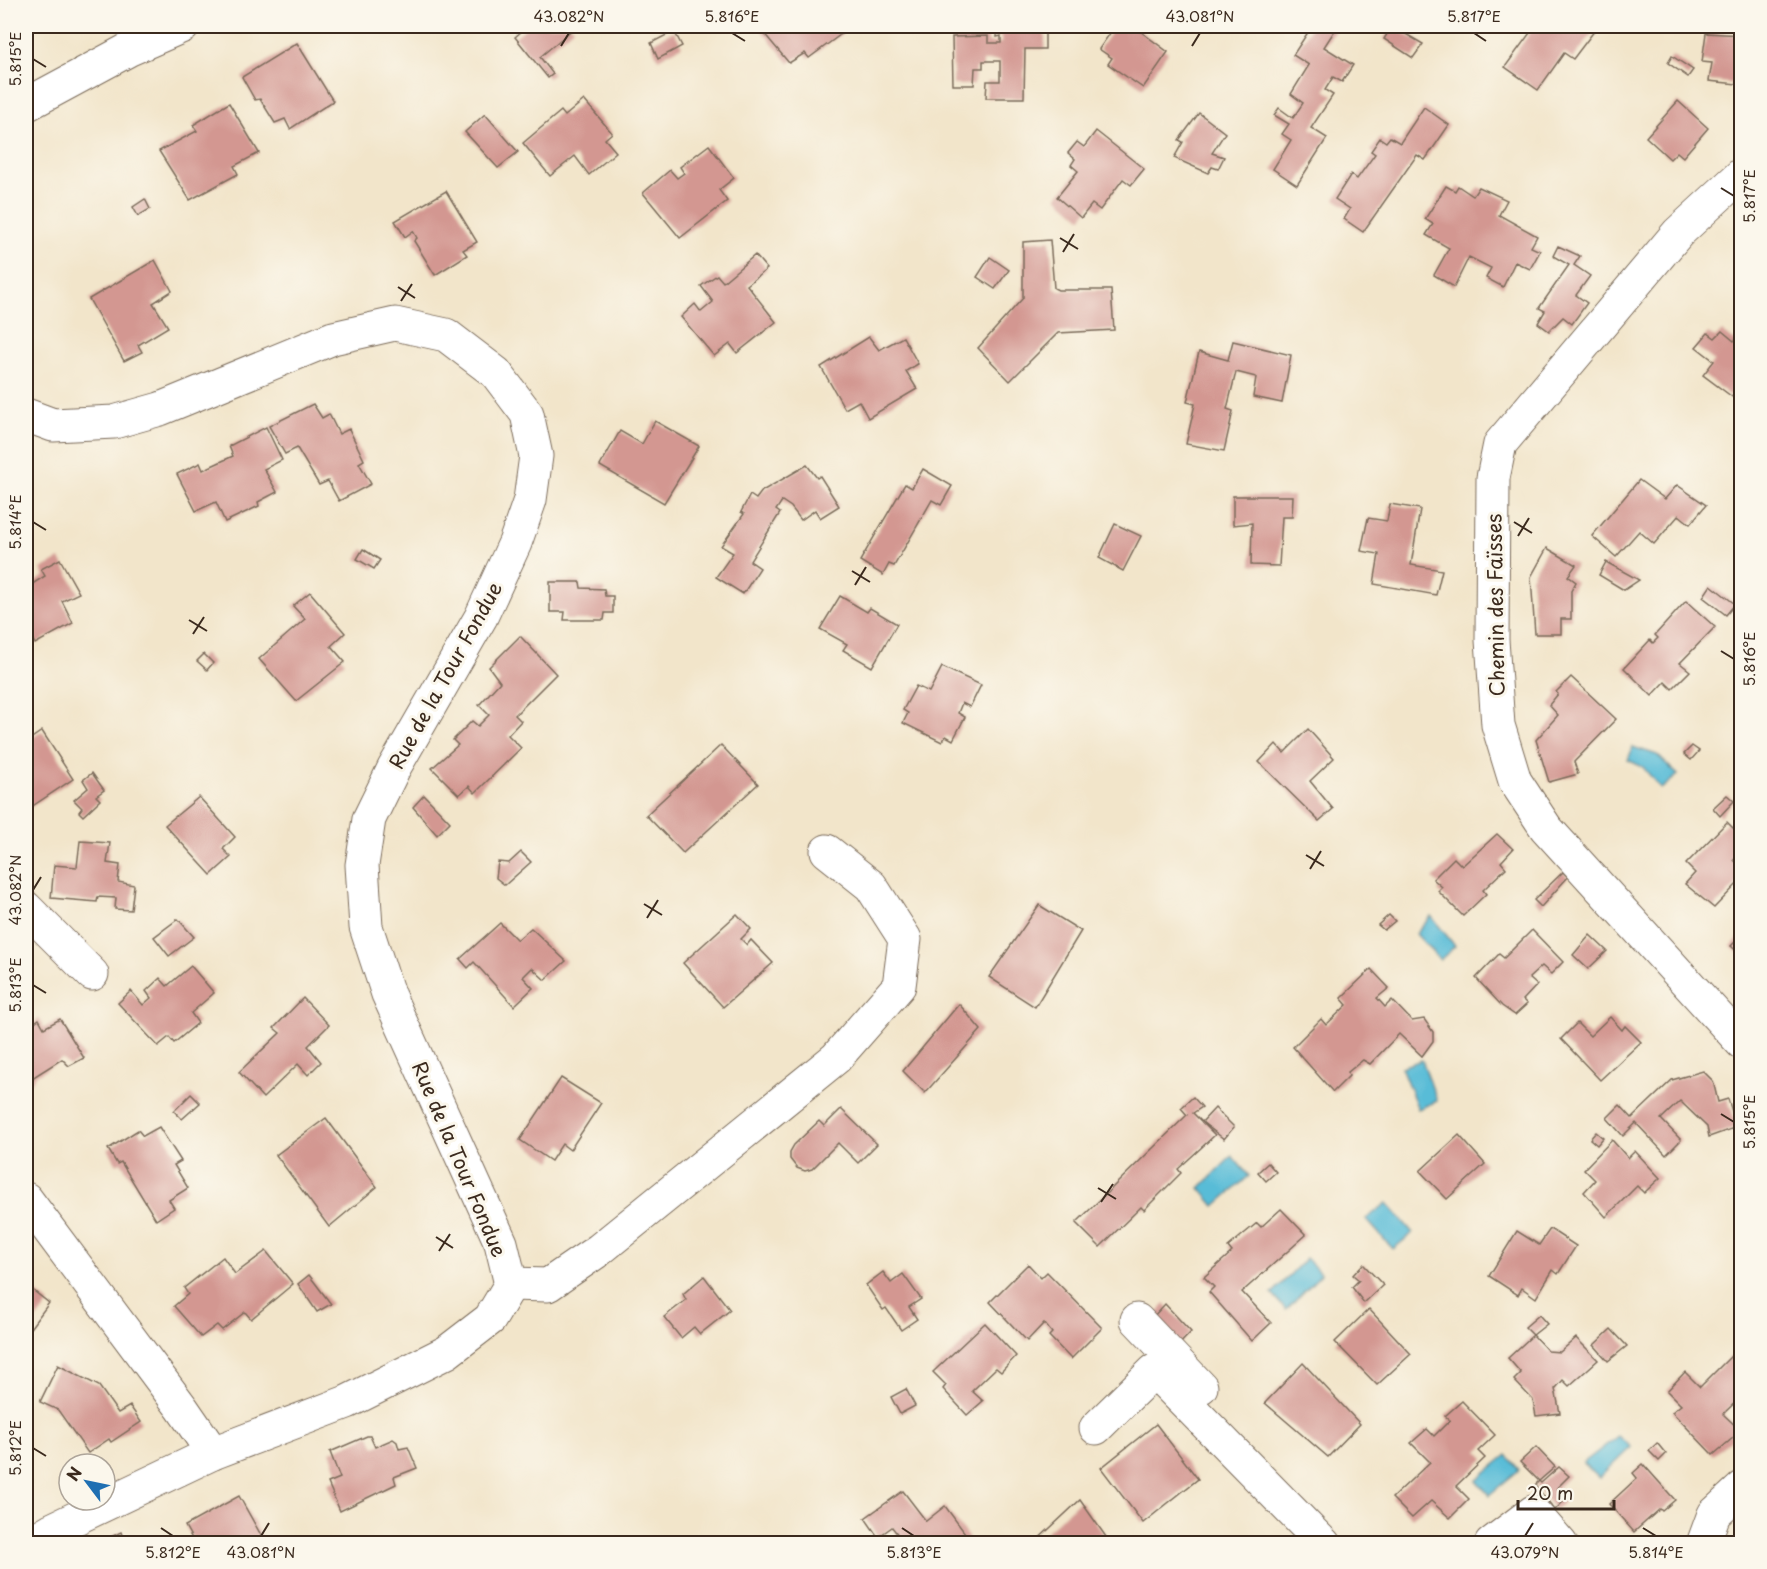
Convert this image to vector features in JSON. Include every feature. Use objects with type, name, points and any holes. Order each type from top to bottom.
[{"type":"street","points":[[26,105],[128,50],[183,26]]},
{"type":"street","name":"Chemin des Faïsses","points":[[1742,174],[1678,233],[1500,444],[1493,478],[1492,640],[1498,725],[1515,781],[1546,828],[1742,1043]]},
{"type":"street","name":"Rue de la Tour Fondue","points":[[26,415],[52,425],[114,422],[160,409],[333,338],[395,324],[446,335],[496,373],[527,414],[536,456],[530,500],[515,543],[481,618],[394,768],[369,819],[362,866],[366,927],[388,994],[501,1243],[511,1284],[490,1319],[447,1352],[347,1402],[213,1453],[28,1542]]},
{"type":"street","name":"Rue de la Tour Fondue","points":[[511,1284],[548,1285],[599,1250],[836,1058],[899,986],[905,939],[871,886],[827,851]]},
{"type":"street","points":[[26,909],[92,974]]},
{"type":"street","points":[[26,1199],[213,1453]]},
{"type":"street","points":[[1137,1320],[1276,1467],[1275,1494]]},
{"type":"street","points":[[1096,1428],[1154,1371],[1324,1544]]},
{"type":"street","points":[[1702,1544],[1714,1514],[1742,1488]]},
{"type":"street","points":[[1491,1544],[1533,1512],[1561,1544]]},
{"type":"water","points":[[1633,747],[1657,755],[1678,775],[1661,789],[1643,767],[1628,760]]},
{"type":"water","points":[[1431,916],[1455,946],[1440,960],[1416,934]]},
{"type":"water","points":[[1422,1060],[1437,1101],[1418,1109],[1401,1067]]},
{"type":"water","points":[[1232,1156],[1249,1176],[1215,1206],[1200,1188]]},
{"type":"water","points":[[1387,1203],[1413,1233],[1393,1249],[1366,1219]]},
{"type":"water","points":[[1306,1258],[1321,1274],[1286,1310],[1272,1294]]},
{"type":"water","points":[[1618,1436],[1631,1447],[1599,1478],[1583,1463]]},
{"type":"water","points":[[1507,1455],[1519,1470],[1489,1495],[1476,1480]]},
{"type":"building","points":[[528,26],[572,26],[574,28],[540,57],[553,74],[548,78],[515,37]]},
{"type":"building","points":[[758,26],[845,26],[848,29],[809,58],[805,53],[789,63]]},
{"type":"building","points":[[997,26],[1045,26],[1045,49],[1025,49],[1024,98],[986,98],[987,81],[1000,81],[1000,61],[983,61],[983,68],[975,68],[974,85],[953,85],[952,37],[988,36],[988,43],[1001,43],[1001,36],[997,37]]},
{"type":"building","points":[[1115,26],[1133,26],[1168,52],[1143,88],[1108,64],[1112,58],[1099,49]]},
{"type":"building","points":[[1312,26],[1327,26],[1335,30],[1324,47],[1353,65],[1342,82],[1333,77],[1325,90],[1333,95],[1311,128],[1327,138],[1297,185],[1273,169],[1291,140],[1282,134],[1289,124],[1274,115],[1279,108],[1293,118],[1303,103],[1291,94],[1309,65],[1293,55]]},
{"type":"building","points":[[1392,26],[1423,44],[1413,58],[1384,39]]},
{"type":"building","points":[[1535,26],[1598,26],[1573,59],[1564,53],[1538,90],[1505,67]]},
{"type":"building","points":[[674,31],[682,46],[658,59],[651,43]]},
{"type":"building","points":[[1706,33],[1742,35],[1742,74],[1737,74],[1737,84],[1709,81],[1712,63],[1702,62]]},
{"type":"building","points":[[297,43],[333,101],[290,129],[285,119],[275,123],[260,99],[255,100],[242,77]]},
{"type":"building","points":[[1672,56],[1693,70],[1688,77],[1668,63]]},
{"type":"building","points":[[584,100],[612,133],[605,139],[616,152],[589,175],[575,156],[550,176],[523,143],[561,111],[565,116]]},
{"type":"building","points":[[1678,101],[1708,128],[1683,157],[1677,152],[1670,159],[1646,137]]},
{"type":"building","points":[[229,103],[259,153],[234,166],[238,174],[190,200],[159,151],[197,131],[193,125]]},
{"type":"building","points":[[1424,107],[1449,125],[1425,160],[1417,155],[1363,232],[1344,219],[1350,209],[1335,199],[1351,174],[1357,179],[1375,154],[1371,151],[1380,138],[1386,142],[1390,137],[1400,143]]},
{"type":"building","points":[[1199,113],[1225,133],[1212,153],[1224,157],[1218,169],[1212,167],[1208,173],[1174,158],[1183,142],[1179,140]]},
{"type":"building","points":[[485,114],[518,152],[498,168],[465,132]]},
{"type":"building","points":[[1096,131],[1144,169],[1131,185],[1123,179],[1100,210],[1092,204],[1081,218],[1057,197],[1078,171],[1071,165],[1075,159],[1068,153],[1077,142],[1084,147]]},
{"type":"building","points":[[709,145],[734,178],[719,190],[727,201],[680,238],[643,193],[670,170],[677,178],[684,173],[680,167]]},
{"type":"building","points":[[1446,186],[1455,191],[1458,186],[1473,196],[1479,187],[1507,200],[1499,215],[1537,236],[1531,247],[1540,251],[1530,269],[1515,262],[1503,287],[1486,278],[1491,268],[1469,257],[1454,287],[1434,275],[1449,248],[1426,235],[1433,224],[1425,219]]},
{"type":"building","points":[[446,191],[477,242],[463,250],[467,255],[435,275],[414,241],[417,238],[413,231],[405,237],[395,221]]},
{"type":"building","points":[[145,199],[150,209],[138,216],[133,207]]},
{"type":"building","points":[[1050,240],[1054,288],[1058,290],[1111,290],[1114,330],[1058,333],[1010,381],[978,348],[1023,298],[1023,242]]},
{"type":"building","points":[[1558,246],[1580,256],[1574,265],[1590,276],[1576,295],[1587,303],[1572,324],[1563,317],[1549,331],[1538,323],[1545,311],[1539,308],[1569,265],[1553,256]]},
{"type":"building","points":[[755,255],[767,269],[747,285],[776,322],[737,353],[730,344],[714,356],[681,317],[695,304],[701,312],[713,302],[701,286],[717,275],[723,282]]},
{"type":"building","points":[[990,257],[1009,270],[995,289],[977,277]]},
{"type":"building","points":[[155,260],[172,291],[153,303],[168,327],[138,345],[142,352],[124,361],[89,299]]},
{"type":"building","points":[[1722,331],[1734,341],[1738,337],[1742,340],[1742,390],[1735,399],[1703,375],[1714,361],[1696,347],[1708,333],[1715,338]]},
{"type":"building","points":[[869,337],[879,350],[903,337],[918,364],[906,371],[917,389],[868,418],[859,401],[845,409],[821,367]]},
{"type":"building","points":[[1233,341],[1291,355],[1282,403],[1253,397],[1256,377],[1236,372],[1227,409],[1233,411],[1224,451],[1186,444],[1195,404],[1187,402],[1199,352],[1228,360]]},
{"type":"building","points":[[313,404],[322,418],[329,414],[339,434],[349,429],[364,460],[359,463],[371,484],[339,501],[328,481],[319,485],[297,448],[285,454],[269,426]]},
{"type":"building","points":[[655,421],[699,446],[664,503],[600,466],[620,431],[642,444]]},
{"type":"building","points":[[266,427],[282,460],[264,469],[277,492],[258,502],[259,506],[225,522],[216,502],[196,511],[177,474],[200,463],[203,470],[233,456],[229,446]]},
{"type":"building","points":[[807,465],[817,478],[820,476],[839,506],[820,518],[815,510],[801,520],[791,507],[782,501],[776,510],[780,513],[750,561],[760,568],[743,594],[716,577],[733,553],[721,546],[744,514],[741,512],[750,495],[756,499],[762,491]]},
{"type":"building","points":[[923,469],[952,486],[941,505],[932,500],[894,566],[889,564],[883,575],[860,561],[905,484],[912,488]]},
{"type":"building","points":[[1639,480],[1665,499],[1677,485],[1706,505],[1690,524],[1679,515],[1654,544],[1639,531],[1616,557],[1592,536]]},
{"type":"building","points":[[1233,496],[1293,496],[1292,517],[1282,517],[1279,566],[1251,565],[1252,523],[1233,525]]},
{"type":"building","points":[[1390,504],[1420,509],[1411,565],[1442,570],[1436,595],[1374,584],[1379,554],[1361,551],[1368,518],[1387,521]]},
{"type":"building","points":[[1115,524],[1141,536],[1123,571],[1099,558]]},
{"type":"building","points":[[1547,548],[1576,565],[1568,576],[1576,582],[1571,591],[1571,619],[1561,619],[1561,634],[1535,634],[1531,577]]},
{"type":"building","points":[[363,549],[380,560],[374,569],[357,559]]},
{"type":"building","points":[[60,559],[79,593],[62,601],[73,623],[35,644],[26,627],[26,588],[45,576],[41,569]]},
{"type":"building","points":[[1606,562],[1639,580],[1624,590],[1599,575]]},
{"type":"building","points":[[550,582],[580,582],[581,588],[604,589],[605,596],[613,596],[613,613],[605,613],[604,620],[564,620],[565,612],[550,612]]},
{"type":"building","points":[[1711,585],[1735,604],[1726,615],[1703,597]]},
{"type":"building","points":[[310,592],[345,633],[331,646],[345,662],[296,701],[259,659],[305,619],[293,606]]},
{"type":"building","points":[[840,596],[867,612],[870,608],[897,624],[872,667],[843,650],[847,644],[820,629]]},
{"type":"building","points":[[1686,601],[1715,627],[1680,663],[1690,671],[1672,689],[1665,682],[1652,696],[1624,668],[1650,640],[1653,643],[1658,638],[1655,635]]},
{"type":"building","points":[[520,636],[556,674],[515,715],[521,721],[508,735],[521,748],[475,793],[469,786],[459,795],[432,768],[458,745],[453,740],[472,721],[478,726],[489,715],[479,705],[500,682],[489,667]]},
{"type":"building","points":[[204,654],[213,663],[207,670],[197,661]]},
{"type":"building","points":[[942,667],[981,685],[970,707],[962,703],[958,713],[965,717],[953,740],[946,736],[942,742],[903,723],[908,713],[903,710],[916,686],[929,692]]},
{"type":"building","points":[[1571,677],[1616,719],[1574,762],[1578,774],[1549,782],[1536,740],[1558,715],[1549,705],[1558,694],[1556,692]]},
{"type":"building","points":[[1308,729],[1334,758],[1310,781],[1333,809],[1319,821],[1259,762],[1276,744],[1284,753]]},
{"type":"building","points":[[42,731],[73,779],[28,809],[26,806],[26,742]]},
{"type":"building","points":[[721,745],[758,784],[683,853],[646,815]]},
{"type":"building","points":[[1692,746],[1699,751],[1691,760],[1684,754]]},
{"type":"building","points":[[92,773],[104,790],[96,796],[100,800],[83,816],[79,812],[82,808],[74,800],[88,788],[83,780]]},
{"type":"building","points":[[424,795],[450,822],[437,835],[413,807]]},
{"type":"building","points":[[1727,795],[1734,801],[1720,816],[1713,808]]},
{"type":"building","points":[[199,797],[235,837],[223,849],[231,857],[211,875],[165,825]]},
{"type":"building","points":[[1727,822],[1742,837],[1742,851],[1734,860],[1742,868],[1742,879],[1714,908],[1685,884],[1695,873],[1686,864]]},
{"type":"building","points":[[1497,834],[1513,849],[1501,862],[1506,868],[1483,890],[1486,894],[1463,916],[1438,891],[1442,887],[1433,879],[1454,858],[1462,866]]},
{"type":"building","points":[[80,841],[110,843],[107,863],[120,865],[118,882],[134,885],[131,910],[115,909],[116,898],[98,897],[97,902],[51,898],[54,865],[77,867]]},
{"type":"building","points":[[521,852],[531,862],[505,885],[496,878],[498,862],[509,863]]},
{"type":"building","points":[[1563,872],[1568,877],[1541,907],[1534,900]]},
{"type":"building","points":[[1039,905],[1081,931],[1035,1007],[989,977]]},
{"type":"building","points":[[737,914],[751,929],[741,939],[747,945],[751,940],[773,963],[723,1007],[683,963]]},
{"type":"building","points":[[1389,915],[1395,921],[1384,930],[1378,925]]},
{"type":"building","points":[[178,919],[194,937],[169,956],[154,937]]},
{"type":"building","points":[[500,923],[517,940],[531,928],[566,961],[545,980],[532,968],[523,977],[533,988],[514,1006],[474,962],[468,968],[460,959]]},
{"type":"building","points":[[1532,930],[1563,962],[1551,974],[1542,966],[1529,978],[1537,985],[1523,1000],[1527,1004],[1515,1015],[1502,1006],[1476,978],[1499,954],[1504,958]]},
{"type":"building","points":[[1590,935],[1607,951],[1588,969],[1573,955]]},
{"type":"building","points":[[1742,935],[1742,956],[1731,946]]},
{"type":"building","points":[[191,966],[214,993],[191,1013],[198,1023],[174,1043],[169,1037],[158,1046],[118,1003],[131,991],[143,1005],[151,998],[146,991],[160,978],[167,986]]},
{"type":"building","points":[[1371,969],[1389,988],[1377,998],[1385,1007],[1392,1000],[1412,1021],[1424,1019],[1433,1032],[1433,1041],[1422,1056],[1399,1034],[1370,1064],[1363,1060],[1348,1072],[1349,1076],[1333,1092],[1293,1047],[1321,1019],[1326,1025],[1347,1005],[1341,998]]},
{"type":"building","points":[[303,998],[329,1025],[308,1046],[321,1062],[308,1075],[298,1064],[263,1098],[239,1072],[280,1033],[274,1028]]},
{"type":"building","points":[[959,1004],[981,1030],[925,1093],[903,1071]]},
{"type":"building","points":[[1610,1017],[1622,1030],[1625,1026],[1641,1042],[1600,1080],[1561,1039],[1577,1023],[1590,1036]]},
{"type":"building","points":[[39,1019],[44,1028],[60,1019],[84,1058],[69,1066],[62,1059],[35,1076],[26,1090],[26,1028]]},
{"type":"building","points":[[1703,1071],[1713,1081],[1718,1102],[1728,1099],[1737,1127],[1709,1137],[1707,1127],[1680,1101],[1661,1119],[1681,1140],[1666,1155],[1636,1123],[1623,1136],[1607,1118],[1620,1105],[1632,1118],[1672,1080]]},
{"type":"building","points":[[561,1078],[601,1103],[570,1150],[562,1144],[551,1161],[520,1140]]},
{"type":"building","points":[[191,1094],[200,1103],[182,1119],[174,1111]]},
{"type":"building","points":[[1193,1097],[1202,1107],[1193,1113],[1215,1135],[1178,1169],[1181,1173],[1144,1210],[1141,1207],[1100,1247],[1076,1223],[1187,1115],[1181,1108]]},
{"type":"building","points":[[1215,1108],[1234,1127],[1224,1139],[1202,1122]]},
{"type":"building","points":[[841,1109],[877,1144],[858,1163],[838,1143],[812,1169],[805,1171],[797,1168],[790,1159],[790,1152],[794,1145],[819,1121],[824,1126]]},
{"type":"building","points":[[326,1118],[377,1187],[329,1227],[276,1155]]},
{"type":"building","points":[[159,1127],[181,1161],[174,1165],[188,1188],[169,1200],[174,1208],[156,1220],[121,1162],[117,1164],[108,1149],[138,1130],[143,1136]]},
{"type":"building","points":[[1596,1132],[1603,1138],[1597,1145],[1590,1139]]},
{"type":"building","points":[[1459,1135],[1485,1164],[1447,1199],[1420,1171]]},
{"type":"building","points":[[1612,1140],[1628,1158],[1635,1151],[1660,1178],[1644,1193],[1637,1186],[1606,1217],[1584,1192],[1595,1180],[1584,1169]]},
{"type":"building","points":[[1268,1163],[1276,1172],[1266,1181],[1258,1172]]},
{"type":"building","points":[[1281,1209],[1306,1235],[1242,1292],[1271,1323],[1252,1341],[1209,1292],[1214,1287],[1204,1277],[1232,1252],[1228,1247],[1257,1223],[1261,1227]]},
{"type":"building","points":[[1550,1229],[1576,1246],[1558,1274],[1553,1270],[1536,1298],[1522,1288],[1518,1295],[1489,1276],[1517,1231],[1539,1245]]},
{"type":"building","points":[[266,1251],[293,1284],[251,1319],[245,1312],[222,1330],[217,1325],[201,1337],[174,1306],[188,1294],[184,1288],[223,1257],[235,1274]]},
{"type":"building","points":[[1028,1264],[1041,1278],[1047,1272],[1102,1328],[1071,1359],[1049,1336],[1052,1333],[1044,1323],[1027,1341],[990,1302]]},
{"type":"building","points":[[1363,1264],[1383,1285],[1364,1303],[1352,1287],[1359,1280],[1353,1275]]},
{"type":"building","points":[[883,1272],[891,1283],[903,1274],[921,1299],[909,1307],[917,1319],[901,1330],[886,1308],[883,1310],[866,1285]]},
{"type":"building","points":[[309,1275],[331,1304],[317,1312],[298,1284]]},
{"type":"building","points":[[704,1276],[730,1310],[700,1334],[694,1327],[681,1338],[664,1317],[686,1300],[683,1294]]},
{"type":"building","points":[[26,1285],[49,1303],[28,1331],[26,1329]]},
{"type":"building","points":[[1165,1304],[1191,1332],[1178,1346],[1152,1318]]},
{"type":"building","points":[[1369,1309],[1411,1354],[1377,1385],[1335,1342]]},
{"type":"building","points":[[1539,1315],[1547,1324],[1533,1335],[1525,1327]]},
{"type":"building","points":[[985,1323],[1016,1356],[1001,1372],[996,1368],[972,1391],[983,1401],[967,1415],[943,1389],[946,1385],[933,1372]]},
{"type":"building","points":[[1611,1329],[1627,1346],[1608,1361],[1594,1345]]},
{"type":"building","points":[[1533,1335],[1548,1351],[1560,1352],[1576,1338],[1598,1360],[1569,1386],[1563,1380],[1555,1389],[1560,1413],[1536,1416],[1533,1400],[1514,1380],[1521,1373],[1508,1358]]},
{"type":"building","points":[[1736,1351],[1742,1357],[1742,1396],[1723,1414],[1741,1431],[1713,1455],[1672,1412],[1681,1405],[1667,1391],[1685,1372],[1700,1387]]},
{"type":"building","points":[[1303,1363],[1360,1424],[1328,1457],[1265,1403]]},
{"type":"building","points":[[58,1365],[99,1386],[118,1413],[130,1406],[141,1422],[111,1442],[109,1439],[87,1452],[58,1410],[40,1402]]},
{"type":"building","points":[[906,1389],[915,1406],[900,1414],[891,1397]]},
{"type":"building","points":[[1462,1401],[1495,1435],[1478,1451],[1485,1458],[1456,1486],[1469,1499],[1450,1518],[1431,1501],[1412,1518],[1392,1498],[1430,1462],[1411,1443],[1427,1429],[1434,1436],[1450,1420],[1445,1416]]},
{"type":"building","points":[[1156,1424],[1198,1479],[1143,1523],[1101,1468]]},
{"type":"building","points":[[370,1436],[375,1447],[393,1439],[397,1442],[399,1449],[408,1447],[417,1468],[394,1477],[396,1484],[340,1511],[328,1483],[340,1478],[330,1452]]},
{"type":"building","points":[[1657,1443],[1666,1454],[1659,1461],[1649,1451]]},
{"type":"building","points":[[1536,1447],[1555,1467],[1539,1481],[1520,1462]]},
{"type":"building","points":[[1643,1464],[1675,1500],[1662,1511],[1660,1509],[1634,1532],[1609,1504],[1637,1478],[1633,1473]]},
{"type":"building","points":[[1559,1467],[1569,1476],[1557,1488],[1567,1498],[1555,1510],[1535,1485],[1539,1481],[1541,1483]]},
{"type":"building","points":[[903,1491],[926,1521],[945,1506],[973,1544],[905,1544],[892,1527],[878,1537],[865,1518]]},
{"type":"building","points":[[239,1496],[266,1544],[195,1544],[185,1526]]},
{"type":"building","points":[[1080,1500],[1111,1544],[1033,1544]]},
{"type":"building","points":[[121,1532],[124,1541],[111,1544],[109,1538]]}]
